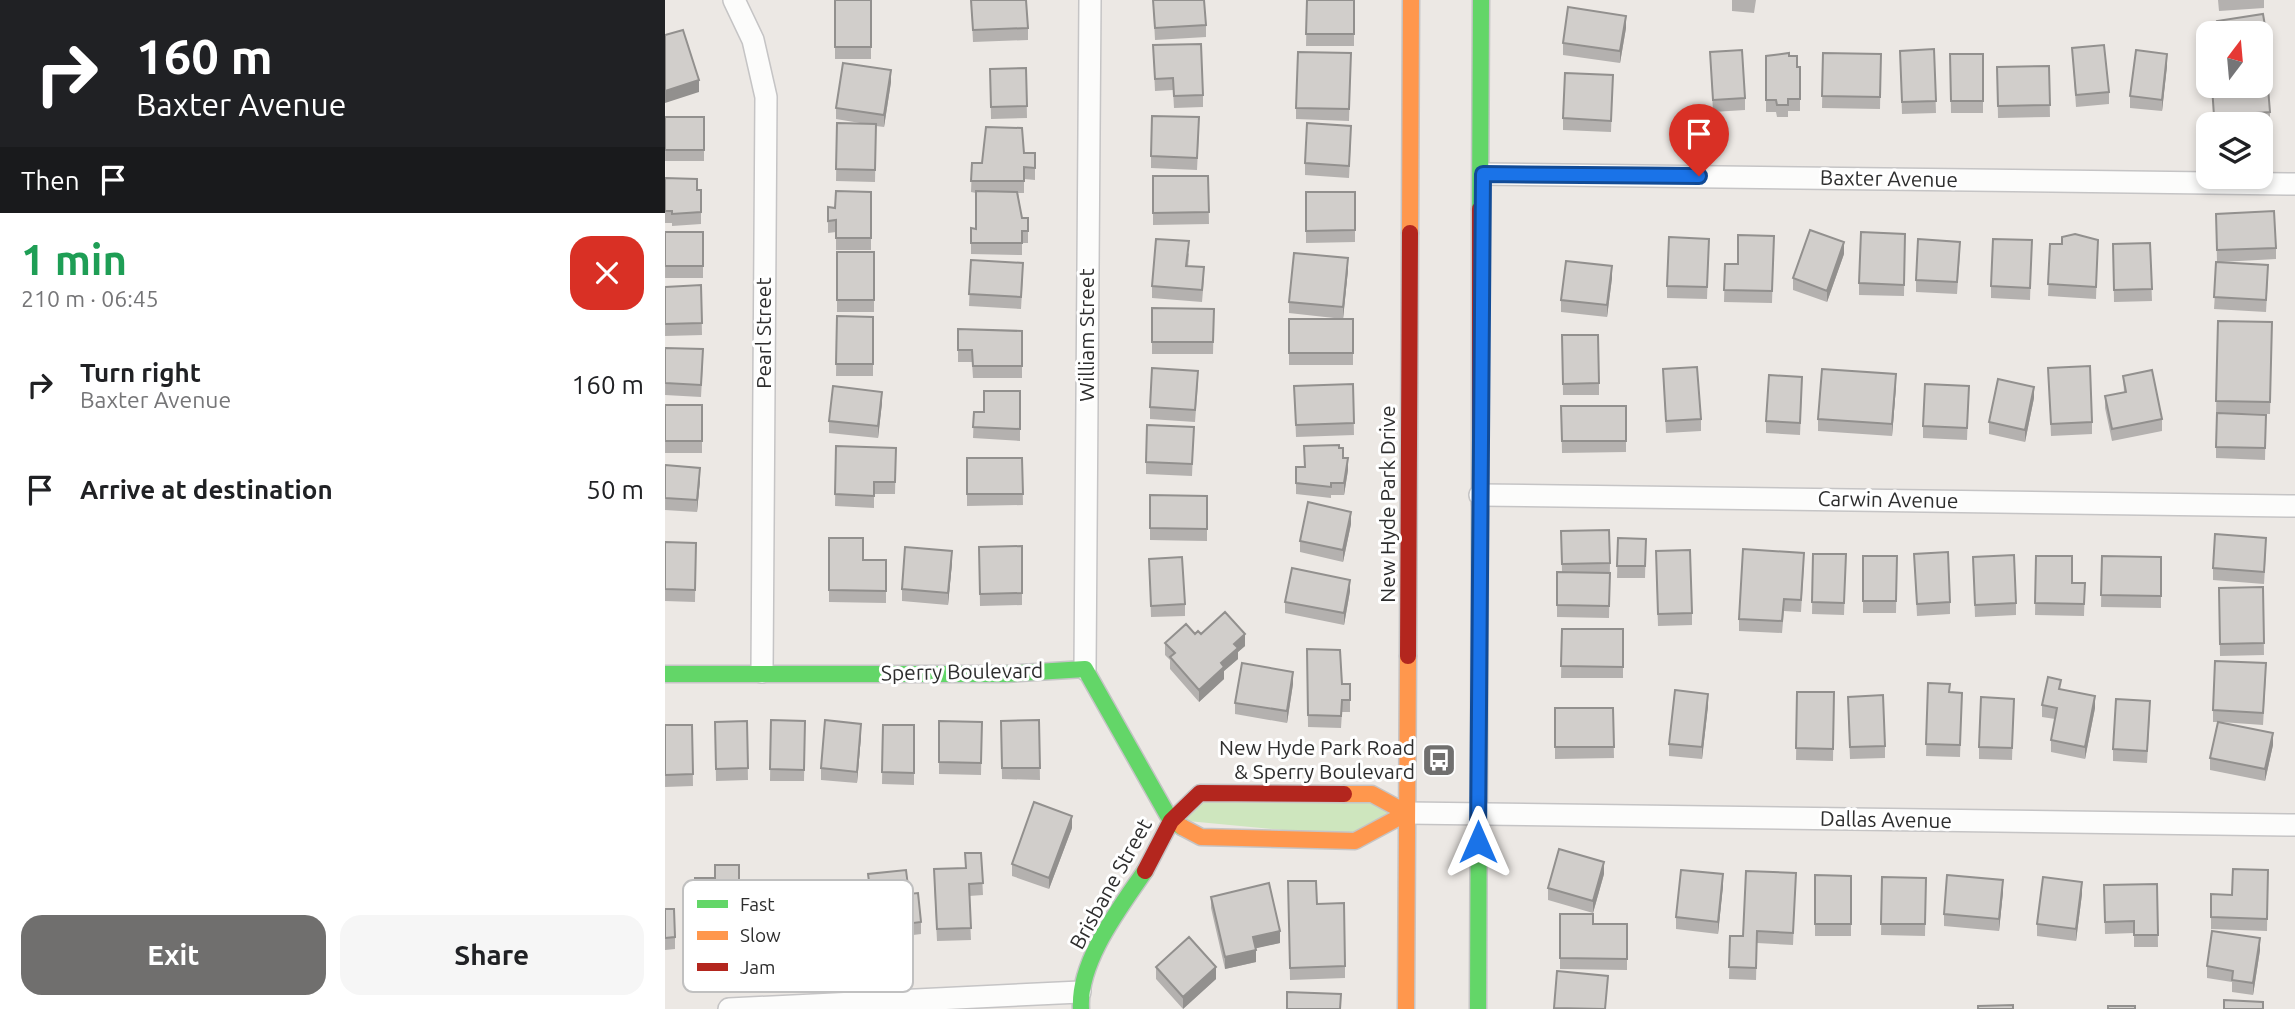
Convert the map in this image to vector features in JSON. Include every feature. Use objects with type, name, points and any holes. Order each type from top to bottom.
[{"type":"street","name":"Pearl Street","points":[[734,0],[753,40],[766,97],[762,672]]},
{"type":"street","name":"William Street","points":[[1085,669],[1090,0]]},
{"type":"street","name":"New Hyde Park Drive","points":[[1406,1009],[1411,0]]},
{"type":"street","points":[[1478,1009],[1482,0]]},
{"type":"street","name":"Baxter Avenue","points":[[1483,174],[2295,184]]},
{"type":"street","name":"Carwin Avenue","points":[[1480,495],[2295,506]]},
{"type":"street","name":"Sperry Boulevard","points":[[665,674],[1005,674],[1085,669]]},
{"type":"street","points":[[1085,669],[1171,821],[1201,837],[1355,841],[1407,813]]},
{"type":"street","points":[[1171,821],[1200,793],[1371,794],[1407,813],[1478,814]]},
{"type":"street","name":"Dallas Avenue","points":[[1478,814],[2295,825]]},
{"type":"street","name":"Brisbane Street","points":[[1081,1001],[1105,930],[1149,865],[1171,821]]},
{"type":"street","points":[[729,1009],[1081,1001]]},
{"type":"green space","points":[[1202,798],[1370,799],[1398,814],[1356,837],[1177,820]]},
{"type":"building","points":[[835,0],[871,0],[871,47],[835,47]]},
{"type":"building","points":[[971,0],[1026,0],[1028,28],[973,30]]},
{"type":"building","points":[[1153,0],[1204,0],[1206,25],[1155,28]]},
{"type":"building","points":[[1307,0],[1354,0],[1354,34],[1306,34]]},
{"type":"building","points":[[1568,7],[1626,16],[1620,51],[1563,43]]},
{"type":"building","points":[[2263,14],[2264,21],[2217,21]]},
{"type":"building","points":[[683,30],[699,80],[665,91],[665,35]]},
{"type":"building","points":[[1201,44],[1203,95],[1174,96],[1173,78],[1155,79],[1153,45]]},
{"type":"building","points":[[2104,45],[2109,92],[2076,95],[2072,48]]},
{"type":"building","points":[[1934,49],[1936,101],[1902,102],[1900,51]]},
{"type":"building","points":[[1742,50],[1745,98],[1713,100],[1710,52]]},
{"type":"building","points":[[2136,50],[2167,54],[2162,100],[2130,96]]},
{"type":"building","points":[[1298,52],[1351,53],[1349,109],[1296,108]]},
{"type":"building","points":[[1789,53],[1789,56],[1797,56],[1797,67],[1800,67],[1800,99],[1788,99],[1788,105],[1777,105],[1776,100],[1766,100],[1766,56]]},
{"type":"building","points":[[1823,53],[1881,54],[1880,97],[1822,96]]},
{"type":"building","points":[[1950,54],[1983,54],[1983,101],[1951,101]]},
{"type":"building","points":[[843,63],[891,70],[884,115],[836,108]]},
{"type":"building","points":[[2049,66],[2050,105],[1998,106],[1997,67]]},
{"type":"building","points":[[1026,68],[1027,106],[991,107],[990,69]]},
{"type":"building","points":[[1565,73],[1613,75],[1611,121],[1563,118]]},
{"type":"building","points":[[2213,98],[2269,98],[2270,112],[2214,112]]},
{"type":"building","points":[[1152,116],[1199,117],[1197,158],[1151,156]]},
{"type":"building","points":[[665,117],[704,117],[704,150],[665,150]]},
{"type":"building","points":[[837,123],[876,124],[875,170],[836,169]]},
{"type":"building","points":[[1307,123],[1351,126],[1349,166],[1305,163]]},
{"type":"building","points":[[986,127],[1022,128],[1024,153],[1035,153],[1035,168],[1024,167],[1024,181],[971,181],[972,163],[982,163]]},
{"type":"building","points":[[1153,176],[1208,176],[1209,212],[1153,213]]},
{"type":"building","points":[[665,178],[697,179],[697,190],[701,190],[701,212],[672,214],[672,211],[665,211]]},
{"type":"building","points":[[836,191],[871,192],[871,238],[836,238],[836,220],[828,221],[828,207],[835,208]]},
{"type":"building","points":[[976,191],[1017,192],[1022,218],[1028,218],[1028,231],[1022,231],[1022,243],[971,243],[971,228],[976,229]]},
{"type":"building","points":[[1306,192],[1355,192],[1355,230],[1306,231]]},
{"type":"building","points":[[2274,211],[2276,248],[2217,250],[2216,214]]},
{"type":"building","points":[[1810,230],[1844,242],[1827,291],[1793,278]]},
{"type":"building","points":[[665,232],[703,232],[703,266],[665,266]]},
{"type":"building","points":[[1861,232],[1905,234],[1904,285],[1859,283]]},
{"type":"building","points":[[2075,234],[2098,240],[2096,287],[2048,284],[2050,244],[2062,244],[2062,237]]},
{"type":"building","points":[[1738,235],[1774,236],[1772,291],[1724,290],[1725,264],[1738,264]]},
{"type":"building","points":[[1669,237],[1709,239],[1707,287],[1667,286]]},
{"type":"building","points":[[1156,239],[1189,241],[1186,266],[1204,267],[1202,290],[1152,286]]},
{"type":"building","points":[[1918,239],[1960,242],[1957,282],[1916,280]]},
{"type":"building","points":[[1993,239],[2032,240],[2030,288],[1991,286]]},
{"type":"building","points":[[2150,243],[2152,289],[2114,290],[2113,244]]},
{"type":"building","points":[[837,252],[874,252],[874,300],[837,300]]},
{"type":"building","points":[[1294,253],[1348,258],[1343,307],[1289,302]]},
{"type":"building","points":[[971,260],[1023,263],[1021,297],[969,294]]},
{"type":"building","points":[[1566,261],[1612,266],[1607,305],[1561,300]]},
{"type":"building","points":[[2216,262],[2268,265],[2266,300],[2214,297]]},
{"type":"building","points":[[701,285],[702,323],[665,324],[665,287]]},
{"type":"building","points":[[1152,308],[1214,309],[1213,342],[1152,342]]},
{"type":"building","points":[[837,316],[873,317],[873,364],[836,364]]},
{"type":"building","points":[[1289,319],[1353,319],[1353,353],[1289,353]]},
{"type":"building","points":[[2218,321],[2272,322],[2270,402],[2216,401]]},
{"type":"building","points":[[958,329],[1022,331],[1022,366],[973,366],[972,350],[958,350]]},
{"type":"building","points":[[1562,335],[1598,335],[1599,383],[1563,384]]},
{"type":"building","points":[[665,348],[703,349],[701,385],[665,383]]},
{"type":"building","points":[[2090,366],[2092,422],[2051,424],[2048,368]]},
{"type":"building","points":[[1697,367],[1701,419],[1666,421],[1663,369]]},
{"type":"building","points":[[1152,368],[1198,371],[1195,410],[1150,407]]},
{"type":"building","points":[[1822,369],[1896,374],[1892,424],[1818,419]]},
{"type":"building","points":[[2152,370],[2162,419],[2112,429],[2105,396],[2126,392],[2123,376]]},
{"type":"building","points":[[1769,375],[1802,377],[1800,423],[1766,421]]},
{"type":"building","points":[[1998,379],[2034,387],[2025,430],[1989,422]]},
{"type":"building","points":[[1353,384],[1354,423],[1296,425],[1294,386]]},
{"type":"building","points":[[1925,384],[1969,386],[1967,428],[1923,426]]},
{"type":"building","points":[[833,386],[882,392],[878,426],[829,421]]},
{"type":"building","points":[[984,391],[1020,391],[1020,429],[973,427],[974,412],[984,412]]},
{"type":"building","points":[[665,405],[702,405],[702,441],[665,441]]},
{"type":"building","points":[[1561,406],[1626,406],[1626,441],[1562,441]]},
{"type":"building","points":[[2217,413],[2266,415],[2265,448],[2216,447]]},
{"type":"building","points":[[1147,425],[1194,427],[1192,464],[1146,462]]},
{"type":"building","points":[[1339,445],[1339,448],[1343,448],[1343,458],[1348,458],[1344,483],[1331,483],[1331,487],[1296,483],[1296,467],[1305,467],[1304,446]]},
{"type":"building","points":[[836,446],[896,448],[895,482],[874,482],[874,496],[835,494]]},
{"type":"building","points":[[967,458],[1022,458],[1023,494],[967,494]]},
{"type":"building","points":[[665,465],[700,468],[697,500],[665,498]]},
{"type":"building","points":[[1150,495],[1207,496],[1207,529],[1150,528]]},
{"type":"building","points":[[1308,502],[1351,512],[1343,550],[1300,541]]},
{"type":"building","points":[[1609,530],[1610,563],[1562,564],[1561,531]]},
{"type":"building","points":[[2215,534],[2266,538],[2264,572],[2213,568]]},
{"type":"building","points":[[829,538],[863,538],[863,560],[886,560],[886,591],[829,590]]},
{"type":"building","points":[[1618,538],[1646,539],[1645,566],[1617,566]]},
{"type":"building","points":[[665,542],[696,543],[695,590],[665,589]]},
{"type":"building","points":[[1022,546],[1022,593],[980,594],[979,547]]},
{"type":"building","points":[[905,547],[952,551],[948,593],[902,589]]},
{"type":"building","points":[[1743,549],[1804,553],[1801,600],[1784,599],[1782,621],[1739,619]]},
{"type":"building","points":[[1690,550],[1692,613],[1658,614],[1656,551]]},
{"type":"building","points":[[1948,552],[1950,602],[1917,604],[1914,554]]},
{"type":"building","points":[[1813,554],[1846,554],[1844,603],[1812,602]]},
{"type":"building","points":[[2014,555],[2016,603],[1975,605],[1973,557]]},
{"type":"building","points":[[1863,556],[1897,556],[1896,601],[1863,601]]},
{"type":"building","points":[[2036,556],[2072,556],[2072,583],[2085,583],[2084,604],[2035,603]]},
{"type":"building","points":[[2102,556],[2161,557],[2161,596],[2101,595]]},
{"type":"building","points":[[1182,557],[1185,604],[1151,606],[1149,559]]},
{"type":"building","points":[[1292,568],[1350,580],[1344,613],[1285,602]]},
{"type":"building","points":[[1557,572],[1610,573],[1609,606],[1557,605]]},
{"type":"building","points":[[2263,587],[2264,643],[2220,644],[2219,588]]},
{"type":"building","points":[[1225,612],[1245,634],[1234,644],[1238,648],[1221,663],[1224,667],[1199,690],[1170,657],[1175,653],[1165,643],[1186,624],[1195,634],[1198,631],[1201,634]]},
{"type":"building","points":[[1562,629],[1623,629],[1623,667],[1561,666]]},
{"type":"building","points":[[1307,649],[1340,650],[1342,684],[1350,684],[1350,700],[1342,700],[1341,716],[1308,715]]},
{"type":"building","points":[[2215,661],[2266,663],[2263,713],[2213,710]]},
{"type":"building","points":[[1242,663],[1293,672],[1287,711],[1235,703]]},
{"type":"building","points":[[2048,677],[2061,680],[2059,689],[2095,696],[2085,747],[2051,740],[2057,708],[2042,705]]},
{"type":"building","points":[[1928,683],[1950,684],[1949,692],[1962,693],[1960,745],[1926,744]]},
{"type":"building","points":[[1675,690],[1708,694],[1702,747],[1669,744]]},
{"type":"building","points":[[1797,692],[1834,692],[1833,749],[1796,748]]},
{"type":"building","points":[[1883,695],[1885,746],[1850,747],[1848,697]]},
{"type":"building","points":[[1981,697],[2014,699],[2012,748],[1979,747]]},
{"type":"building","points":[[2116,699],[2150,701],[2147,751],[2113,749]]},
{"type":"building","points":[[1555,708],[1613,708],[1614,747],[1555,747]]},
{"type":"building","points":[[771,720],[805,721],[804,770],[770,769]]},
{"type":"building","points":[[825,720],[861,724],[857,772],[821,768]]},
{"type":"building","points":[[1039,720],[1040,768],[1002,768],[1001,721]]},
{"type":"building","points":[[747,721],[748,768],[716,769],[715,722]]},
{"type":"building","points":[[939,721],[982,722],[981,763],[939,762]]},
{"type":"building","points":[[2218,722],[2273,733],[2265,769],[2210,758]]},
{"type":"building","points":[[665,725],[692,725],[693,774],[665,775]]},
{"type":"building","points":[[883,725],[914,725],[914,773],[882,772]]},
{"type":"building","points":[[1034,802],[1072,816],[1049,878],[1012,864]]},
{"type":"building","points":[[1559,849],[1604,862],[1593,901],[1548,888]]},
{"type":"building","points":[[965,853],[981,853],[983,883],[969,884],[971,928],[937,929],[934,869],[966,868]]},
{"type":"building","points":[[715,865],[739,865],[739,880],[695,880],[715,878]]},
{"type":"building","points":[[2233,869],[2268,870],[2267,919],[2211,917],[2211,894],[2232,895]]},
{"type":"building","points":[[906,870],[907,880],[869,880],[868,874]]},
{"type":"building","points":[[1681,870],[1723,874],[1718,922],[1676,917]]},
{"type":"building","points":[[1746,871],[1796,873],[1793,933],[1757,931],[1756,968],[1729,967],[1730,936],[1743,936]]},
{"type":"building","points":[[1815,875],[1851,876],[1851,924],[1815,924]]},
{"type":"building","points":[[1947,875],[2003,880],[1999,919],[1944,914]]},
{"type":"building","points":[[1882,877],[1926,878],[1925,924],[1881,924]]},
{"type":"building","points":[[2043,877],[2082,882],[2076,929],[2037,924]]},
{"type":"building","points":[[1288,881],[1316,881],[1317,904],[1344,903],[1345,966],[1290,968]]},
{"type":"building","points":[[1269,883],[1280,931],[1253,937],[1256,950],[1225,957],[1211,897]]},
{"type":"building","points":[[2157,884],[2158,935],[2134,935],[2134,921],[2105,922],[2104,885]]},
{"type":"building","points":[[918,893],[921,922],[913,923],[913,894]]},
{"type":"building","points":[[665,909],[674,909],[675,937],[665,938]]},
{"type":"building","points":[[1560,914],[1593,914],[1593,924],[1627,924],[1627,959],[1560,958]]},
{"type":"building","points":[[2212,931],[2260,938],[2253,983],[2232,980],[2233,971],[2207,966]]},
{"type":"building","points":[[1189,937],[1216,967],[1183,997],[1156,967]]},
{"type":"building","points":[[1557,971],[1608,976],[1605,1009],[1554,1008]]},
{"type":"building","points":[[1287,992],[1341,994],[1340,1009],[1287,1009]]},
{"type":"building","points":[[2224,1000],[2263,1002],[2263,1009],[2224,1009]]},
{"type":"building","points":[[2013,1005],[2013,1009],[1978,1009],[1978,1006]]},
{"type":"building","points":[[2108,1006],[2135,1006],[2135,1009],[2108,1009]]},
{"type":"traffic: fast","points":[[1480,209],[1481,0]]},
{"type":"traffic: fast","points":[[1478,1009],[1480,504]]},
{"type":"traffic: fast","points":[[665,674],[1005,674],[1085,669],[1171,821],[1182,827]]},
{"type":"traffic: fast","points":[[1081,1009],[1082,991],[1093,955],[1145,871]]},
{"type":"traffic: slow","points":[[1410,233],[1411,0]]},
{"type":"traffic: slow","points":[[1406,1009],[1408,656]]},
{"type":"traffic: slow","points":[[1182,827],[1201,837],[1355,841],[1407,813],[1372,794],[1344,794]]},
{"type":"traffic: jam","points":[[1480,209],[1480,504]]},
{"type":"traffic: jam","points":[[1408,656],[1410,233]]},
{"type":"traffic: jam","points":[[1145,871],[1171,821],[1200,793],[1344,794]]},
{"type":"place","name":"New Hyde Park Road & Sperry Boulevard","points":[[1439,760]]},
{"type":"route","points":[[1478,842],[1483,174],[1699,176]]}]
